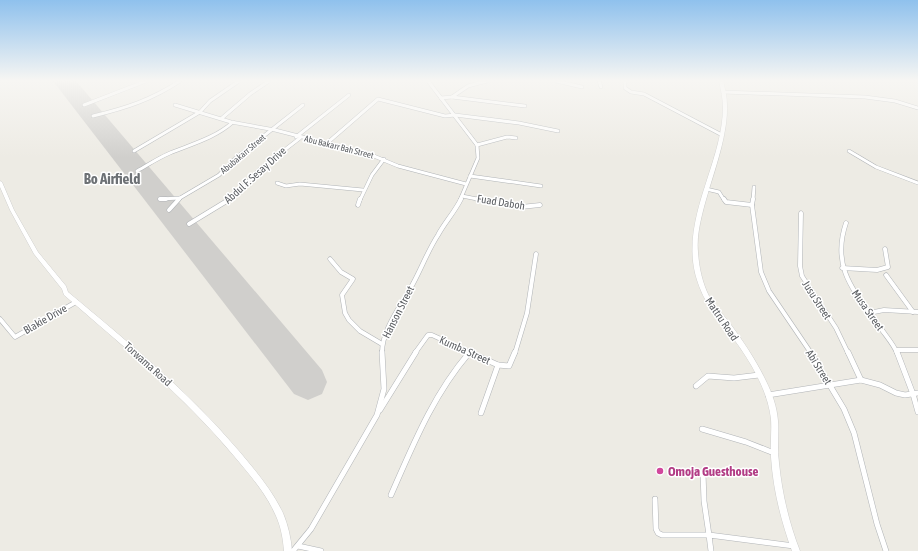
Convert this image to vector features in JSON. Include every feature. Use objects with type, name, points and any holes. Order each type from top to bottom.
[{"type":"main road","name":"Mattru Road","points":[[725,107],[722,135],[714,169],[702,202],[695,236],[695,262],[697,274],[707,298],[760,376],[768,395],[775,422],[774,462],[795,549]]},
{"type":"main road","name":"Torwama Road","points":[[0,182],[12,210],[36,253],[64,288],[66,293],[185,398],[229,444],[263,486],[279,515],[286,537],[288,551]]},
{"type":"street","points":[[93,116],[130,107]]},
{"type":"street","name":"Abu Bakarr Bah Street","points":[[181,107],[233,122],[273,130],[358,151],[384,159],[398,166],[466,184]]},
{"type":"street","points":[[134,151],[200,112],[205,107]]},
{"type":"street","points":[[222,118],[235,107]]},
{"type":"street","name":"Abubakarr Street","points":[[180,198],[219,175],[238,157],[301,107]]},
{"type":"street","name":"Abdul F. Sesay Drive","points":[[188,224],[234,196],[260,169],[335,107]]},
{"type":"street","points":[[326,144],[369,107]]},
{"type":"street","points":[[408,107],[445,116],[455,115],[520,122],[558,131]]},
{"type":"street","points":[[448,107],[477,145],[507,137],[516,138]]},
{"type":"street","points":[[670,107],[677,110],[680,114],[690,118],[711,131],[722,135]]},
{"type":"street","points":[[137,171],[168,154],[207,139],[223,130],[233,122]]},
{"type":"street","name":"Hanson Street","points":[[293,551],[311,529],[377,415],[384,389],[382,344],[390,324],[411,288],[438,234],[454,213],[478,158],[477,145]]},
{"type":"street","points":[[849,151],[857,155],[860,159],[876,167],[918,183]]},
{"type":"street","points":[[358,205],[363,190],[377,166],[384,159]]},
{"type":"street","points":[[470,176],[541,186]]},
{"type":"street","points":[[277,183],[286,186],[300,184],[363,190]]},
{"type":"street","name":"Abi Street","points":[[754,187],[752,205],[761,272],[769,291],[844,409],[854,433],[877,524],[886,551]]},
{"type":"street","points":[[706,189],[719,192],[726,202],[752,205]]},
{"type":"street","name":"Fuad Daboh","points":[[462,196],[521,207],[540,205]]},
{"type":"street","points":[[160,199],[180,198]]},
{"type":"street","points":[[169,210],[180,198]]},
{"type":"street","name":"Jusu Street","points":[[801,213],[800,266],[802,276],[836,328],[861,380]]},
{"type":"street","name":"Musa Street","points":[[846,223],[840,243],[842,268],[847,280],[896,350],[916,394],[918,412]]},
{"type":"street","points":[[842,268],[877,270],[888,268],[885,249]]},
{"type":"street","points":[[498,365],[509,366],[514,356],[527,313],[536,254]]},
{"type":"street","points":[[330,259],[341,272],[353,279],[342,295],[344,312],[349,322],[371,339],[382,344]]},
{"type":"street","points":[[886,275],[916,312]]},
{"type":"street","name":"Blakie Drive","points":[[0,319],[15,337],[76,302]]},
{"type":"street","points":[[869,313],[884,310],[916,312]]},
{"type":"street","name":"Kumba Street","points":[[377,415],[403,371],[428,335],[444,339],[469,353],[498,365],[481,413]]},
{"type":"street","points":[[896,350],[918,350]]},
{"type":"street","points":[[391,496],[434,401],[456,366],[469,353]]},
{"type":"street","points":[[696,386],[702,378],[714,374],[727,378],[760,376]]},
{"type":"street","points":[[768,395],[861,380],[896,393],[905,395],[916,394]]},
{"type":"street","points":[[702,429],[746,442],[774,453]]},
{"type":"street","points":[[703,473],[704,501],[711,551]]},
{"type":"street","points":[[656,499],[656,529],[658,533],[662,535],[709,535],[795,549]]},
{"type":"street","points":[[298,546],[308,550],[321,551]]},
{"type":"runway","points":[[85,107],[308,382]]},
{"type":"place","name":"Omoja Guesthouse","points":[[660,471]]},
{"type":"district","name":"Bo Airfield","points":[[112,178]]}]
